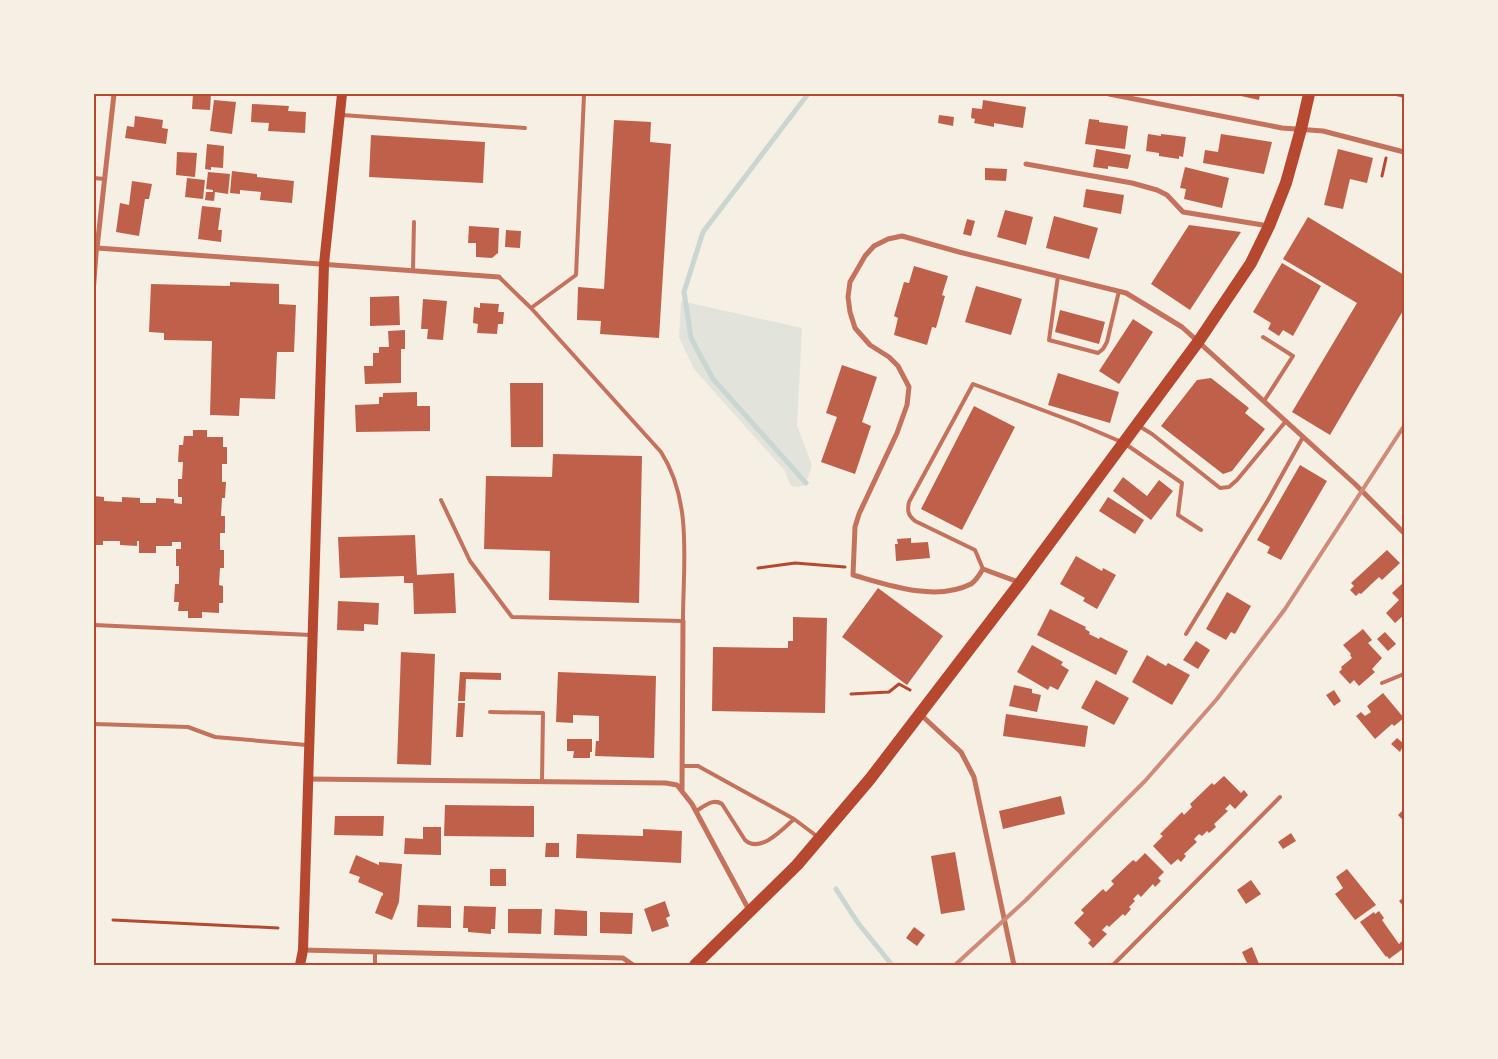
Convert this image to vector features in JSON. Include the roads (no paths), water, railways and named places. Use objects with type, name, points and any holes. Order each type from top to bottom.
[{"type":"main road","points":[[300,965],[313,636],[324,264],[342,94]]},
{"type":"main road","points":[[694,965],[797,865],[870,779],[1020,583],[1198,342],[1251,263],[1269,226],[1286,183],[1309,94]]},
{"type":"street","points":[[114,94],[97,248],[499,277]]},
{"type":"street","points":[[1109,94],[1282,128],[1323,131],[1404,152]]},
{"type":"street","points":[[1026,164],[1132,183],[1167,195],[1183,212],[1269,226]]},
{"type":"street","points":[[1020,583],[983,569],[972,583],[942,592],[908,590],[853,575],[855,527],[859,514],[900,426],[907,405],[909,387],[898,366],[889,357],[870,345],[855,328],[848,298],[850,282],[864,256],[874,246],[888,239],[902,236],[959,252],[1119,291],[1153,308],[1182,327],[1355,484],[1404,533]]},
{"type":"street","points":[[682,790],[683,621]]},
{"type":"street","points":[[920,714],[960,752],[974,777],[1014,965]]},
{"type":"street","points":[[308,779],[666,783],[677,785],[696,811],[750,912]]},
{"type":"street","points":[[302,950],[623,958],[633,965]]},
{"type":"lane","points":[[531,308],[576,274],[584,95]]},
{"type":"lane","points":[[340,115],[525,128]]},
{"type":"lane","points":[[94,178],[104,179]]},
{"type":"lane","points":[[413,270],[414,222]]},
{"type":"lane","points":[[94,287],[97,248]]},
{"type":"lane","points":[[1058,276],[1049,340],[1098,353],[1107,342],[1119,291]]},
{"type":"lane","points":[[441,500],[470,561],[512,617],[683,621],[684,527],[681,500],[670,466],[661,452],[531,308],[499,277]]},
{"type":"lane","points":[[1263,337],[1293,356],[1264,401]]},
{"type":"lane","points":[[983,569],[975,550],[916,521],[910,516],[908,510],[909,502],[973,384],[1077,423],[1124,443],[1182,483],[1178,515],[1201,530]]},
{"type":"lane","points":[[1137,425],[1152,434],[1220,488],[1229,487],[1237,480],[1286,421]]},
{"type":"lane","points":[[1186,634],[1268,500],[1303,437]]},
{"type":"lane","points":[[94,625],[313,636]]},
{"type":"lane","points":[[1382,683],[1404,674]]},
{"type":"lane","points":[[490,712],[543,713],[542,781]]},
{"type":"lane","points":[[94,724],[188,727],[215,737],[309,745]]},
{"type":"lane","points":[[683,766],[698,766],[794,819],[820,838]]},
{"type":"lane","points":[[1113,965],[1280,797]]},
{"type":"lane","points":[[696,811],[713,801],[718,801],[722,804],[745,840],[749,844],[755,845],[768,840],[794,819]]},
{"type":"lane","points":[[375,952],[375,965]]},
{"type":"waterway","points":[[806,483],[713,379],[691,338],[684,292],[703,232],[808,94]]},
{"type":"waterway","points":[[836,889],[858,923],[892,965]]},
{"type":"railway","points":[[955,965],[1026,900],[1145,781],[1217,699],[1285,609],[1404,426]]}]
